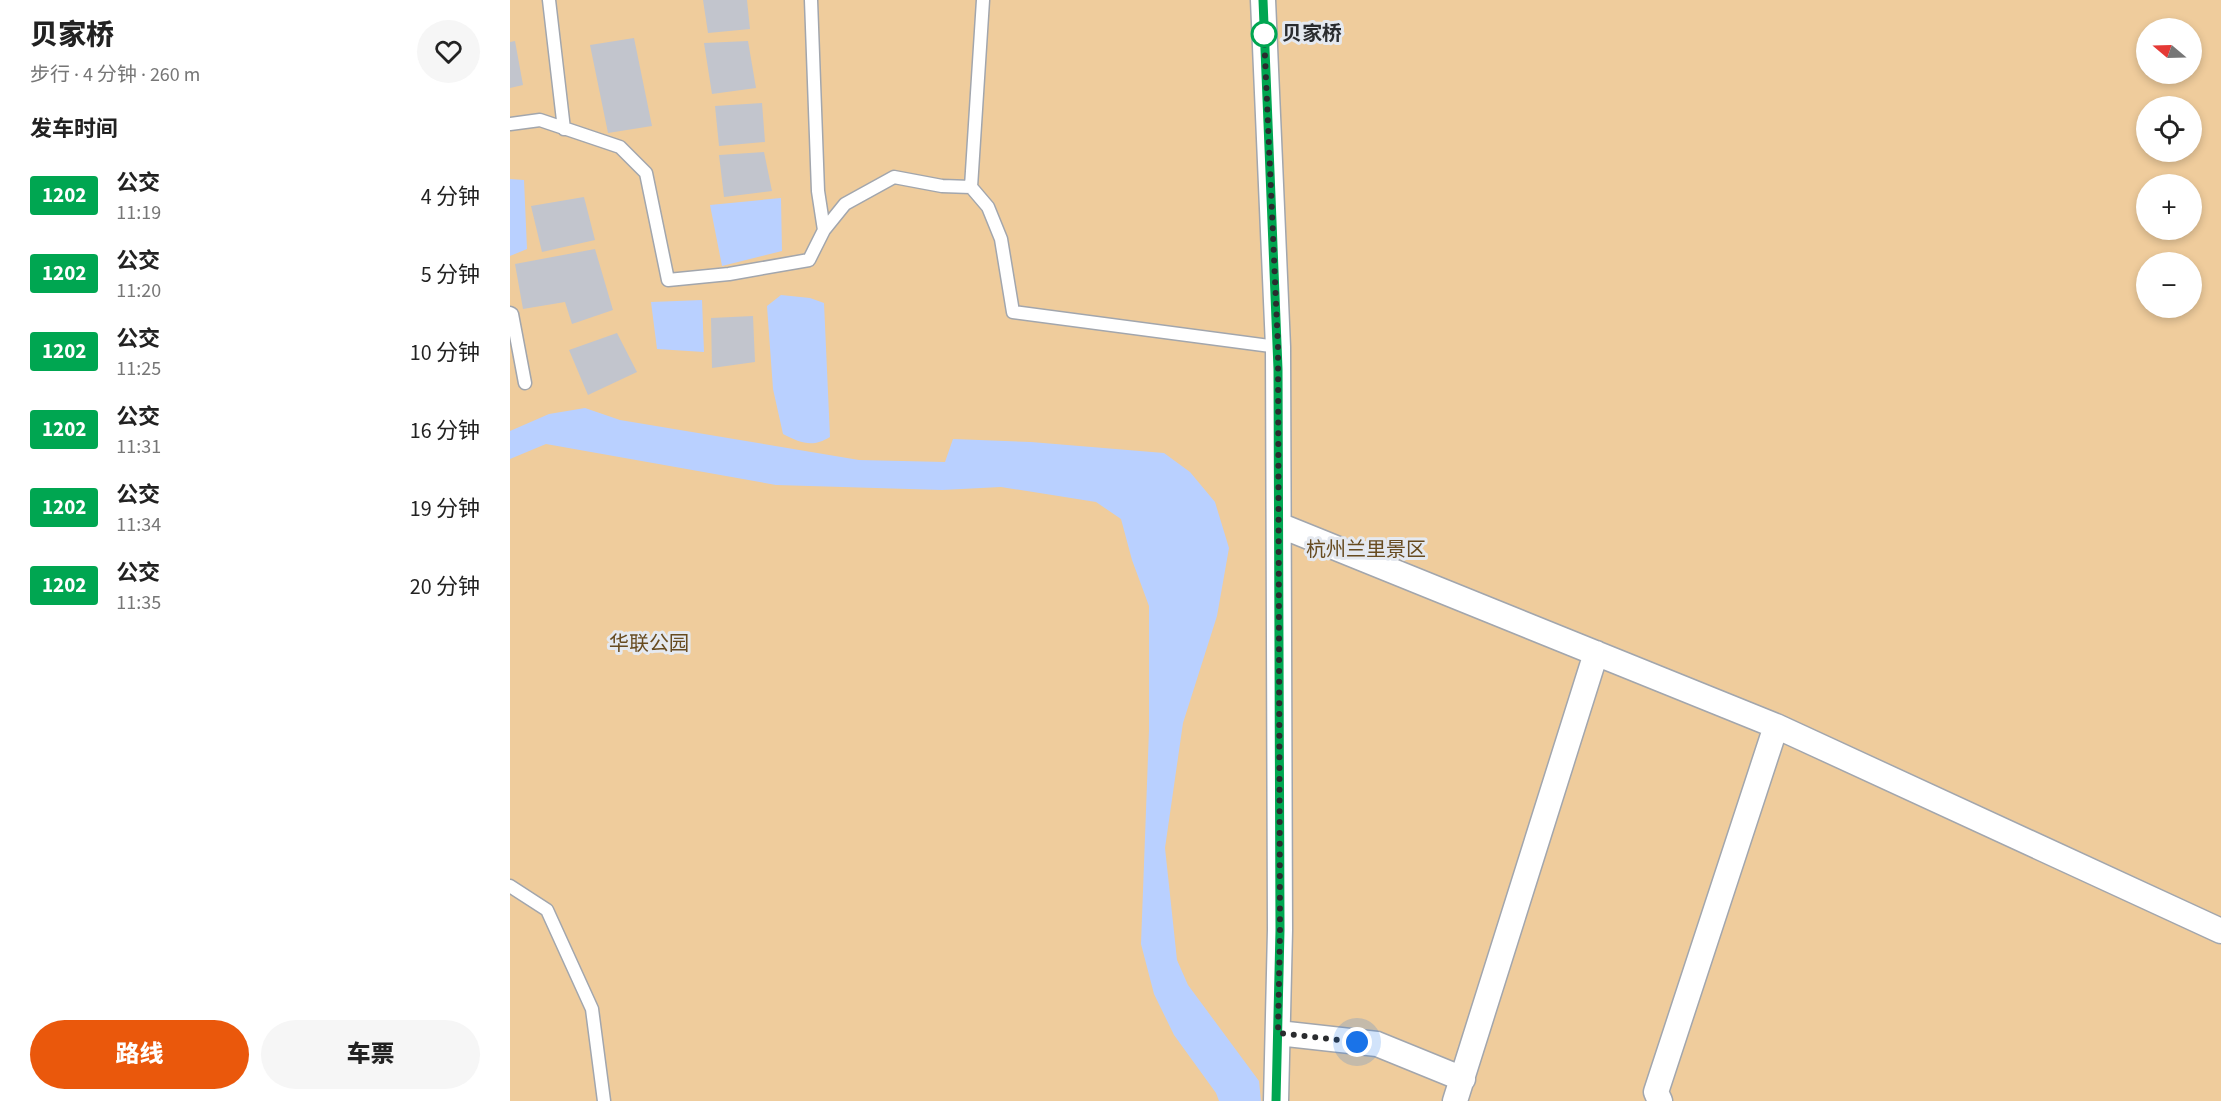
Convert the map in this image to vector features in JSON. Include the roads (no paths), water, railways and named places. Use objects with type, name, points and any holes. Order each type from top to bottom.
[{"type":"street","points":[[1263,0],[1278,347],[1278,1033],[1276,1101]]},
{"type":"street","points":[[1279,525],[1776,726],[2221,931]]},
{"type":"street","points":[[1278,1033],[1377,1044],[1459,1090],[1596,653]]},
{"type":"street","points":[[1660,1101],[1656,1092],[1776,726]]},
{"type":"lane","points":[[549,0],[564,129]]},
{"type":"lane","points":[[811,0],[818,190],[824,230]]},
{"type":"lane","points":[[983,0],[971,187],[988,207],[1001,239],[1013,312],[1278,347]]},
{"type":"lane","points":[[510,124],[540,120],[620,147],[646,173],[669,280],[729,274],[809,260],[824,230],[845,204],[894,177],[942,186],[971,187]]},
{"type":"lane","points":[[510,313],[525,383]]},
{"type":"lane","points":[[510,886],[547,910],[592,1009],[604,1101]]},
{"type":"water","points":[[510,179],[524,180],[527,249],[510,256]]},
{"type":"water","points":[[781,198],[782,251],[722,266],[710,205]]},
{"type":"water","points":[[781,295],[810,298],[824,303],[830,437],[818,442],[801,442],[783,434],[773,389],[767,306]]},
{"type":"water","points":[[702,300],[704,352],[657,349],[651,302]]},
{"type":"water","points":[[585,408],[620,420],[859,460],[945,462],[953,439],[1031,442],[1164,453],[1190,472],[1215,502],[1229,548],[1217,616],[1183,723],[1165,848],[1177,960],[1188,985],[1259,1081],[1261,1101],[1219,1101],[1216,1093],[1174,1035],[1154,994],[1141,944],[1149,730],[1149,606],[1132,560],[1121,519],[1096,502],[1001,487],[942,490],[776,485],[546,444],[510,459],[510,431],[549,414]]},
{"type":"place","name":"贝家桥","points":[[1264,34]]},
{"type":"park label","name":"杭州兰里景区","points":[[1366,550]]},
{"type":"park label","name":"华联公园","points":[[649,644]]}]
